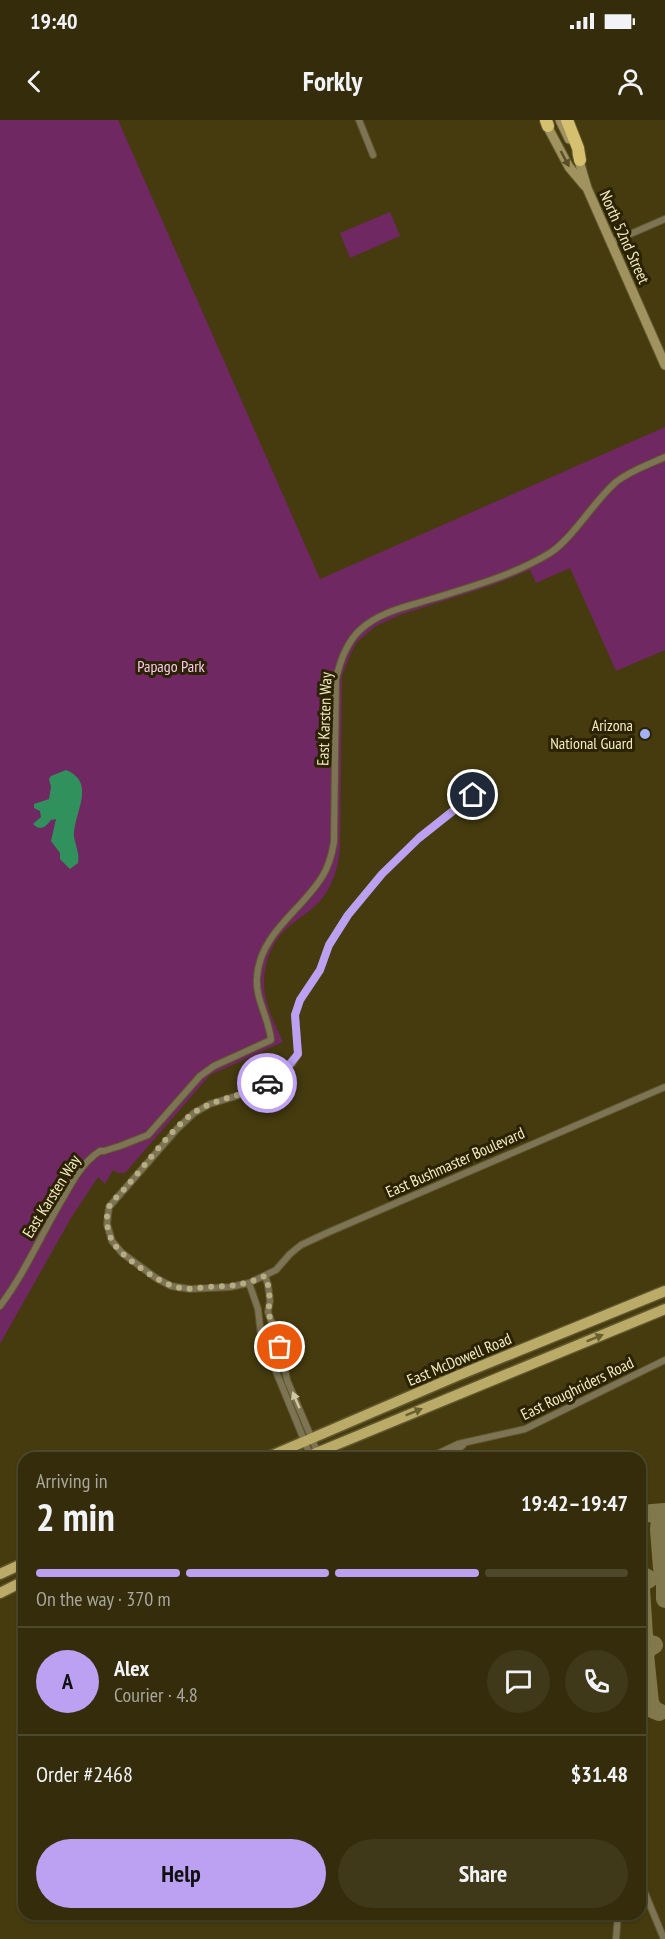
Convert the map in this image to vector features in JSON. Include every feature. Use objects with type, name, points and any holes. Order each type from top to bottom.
[{"type":"highway","points":[[567,120],[578,148],[580,160]]},
{"type":"main road","name":"North 52nd Street","points":[[560,120],[580,160],[587,188],[665,365]]},
{"type":"main road","name":"North 52nd Street","points":[[546,122],[569,167],[587,188]]},
{"type":"main road","name":"East McDowell Road","points":[[280,1452],[459,1375],[665,1291]]},
{"type":"main road","name":"East McDowell Road","points":[[323,1452],[665,1309]]},
{"type":"main road","points":[[0,1574],[18,1566]]},
{"type":"main road","points":[[0,1593],[18,1584]]},
{"type":"street","points":[[358,120],[373,155]]},
{"type":"street","points":[[612,242],[665,219]]},
{"type":"street","name":"East Karsten Way","points":[[0,1306],[70,1186],[92,1156],[100,1150],[120,1146],[148,1135],[200,1076],[227,1059],[271,1040],[270,1028],[257,992],[257,976],[269,941],[318,884],[330,860],[334,842],[336,679],[340,661],[349,643],[361,629],[389,612],[495,578],[545,556],[564,540],[617,482],[632,471],[665,457]]},
{"type":"street","name":"East Bushmaster Boulevard","points":[[473,795],[419,838],[382,874],[348,915],[329,945],[320,970],[300,1000],[295,1015],[298,1054],[291,1064],[256,1090],[210,1104],[194,1113],[177,1129],[110,1207],[107,1224],[112,1241],[122,1253],[171,1286],[190,1289],[249,1284],[276,1270],[301,1245],[665,1087]]},
{"type":"street","points":[[265,1276],[270,1300],[268,1312],[270,1324],[281,1349],[287,1380],[312,1452]]},
{"type":"street","points":[[249,1284],[258,1309],[261,1335],[308,1440]]},
{"type":"street","name":"East Roughriders Road","points":[[441,1452],[458,1444],[525,1429],[665,1360]]},
{"type":"street","points":[[455,1452],[464,1444]]},
{"type":"street","points":[[646,1896],[664,1939]]},
{"type":"street","points":[[616,1939],[618,1920]]},
{"type":"green space","name":"Papago Park","points":[[0,120],[118,120],[320,579],[665,427],[665,650],[616,671],[570,568],[536,583],[530,570],[496,584],[400,615],[376,626],[357,642],[342,676],[340,849],[336,870],[321,900],[278,938],[266,965],[264,984],[266,1000],[283,1042],[210,1075],[125,1173],[113,1170],[105,1184],[98,1177],[71,1218],[0,1344]]},
{"type":"green space","points":[[390,212],[400,236],[350,258],[340,233]]},
{"type":"shaded area","points":[[66,770],[80,782],[82,790],[74,836],[78,863],[70,869],[60,859],[60,853],[51,841],[56,819],[41,828],[33,824],[41,817],[40,811],[34,808],[34,804],[49,799],[51,787],[49,779]]},
{"type":"taxiway","points":[[646,1514],[665,1512]]},
{"type":"taxiway","points":[[665,1513],[660,1517],[659,1530],[662,1568],[665,1573]]},
{"type":"taxiway","points":[[646,1577],[649,1579],[646,1581]]},
{"type":"taxiway","points":[[665,1584],[665,1599]]},
{"type":"taxiway","points":[[646,1641],[654,1645],[646,1652]]},
{"type":"taxiway","points":[[646,1664],[650,1703],[654,1710],[659,1712]]},
{"type":"way so far","points":[[267,1083],[256,1090],[210,1104],[194,1113],[177,1129],[110,1207],[107,1224],[112,1241],[122,1253],[171,1286],[190,1289],[230,1287],[249,1284],[265,1276],[270,1300],[268,1312],[270,1324],[280,1347]]},
{"type":"place","name":"Arizona National Guard","points":[[645,734]]},
{"type":"route","points":[[267,1083],[284,1071],[298,1054],[295,1015],[300,1000],[320,970],[329,945],[348,915],[382,874],[419,838],[473,795]]}]
